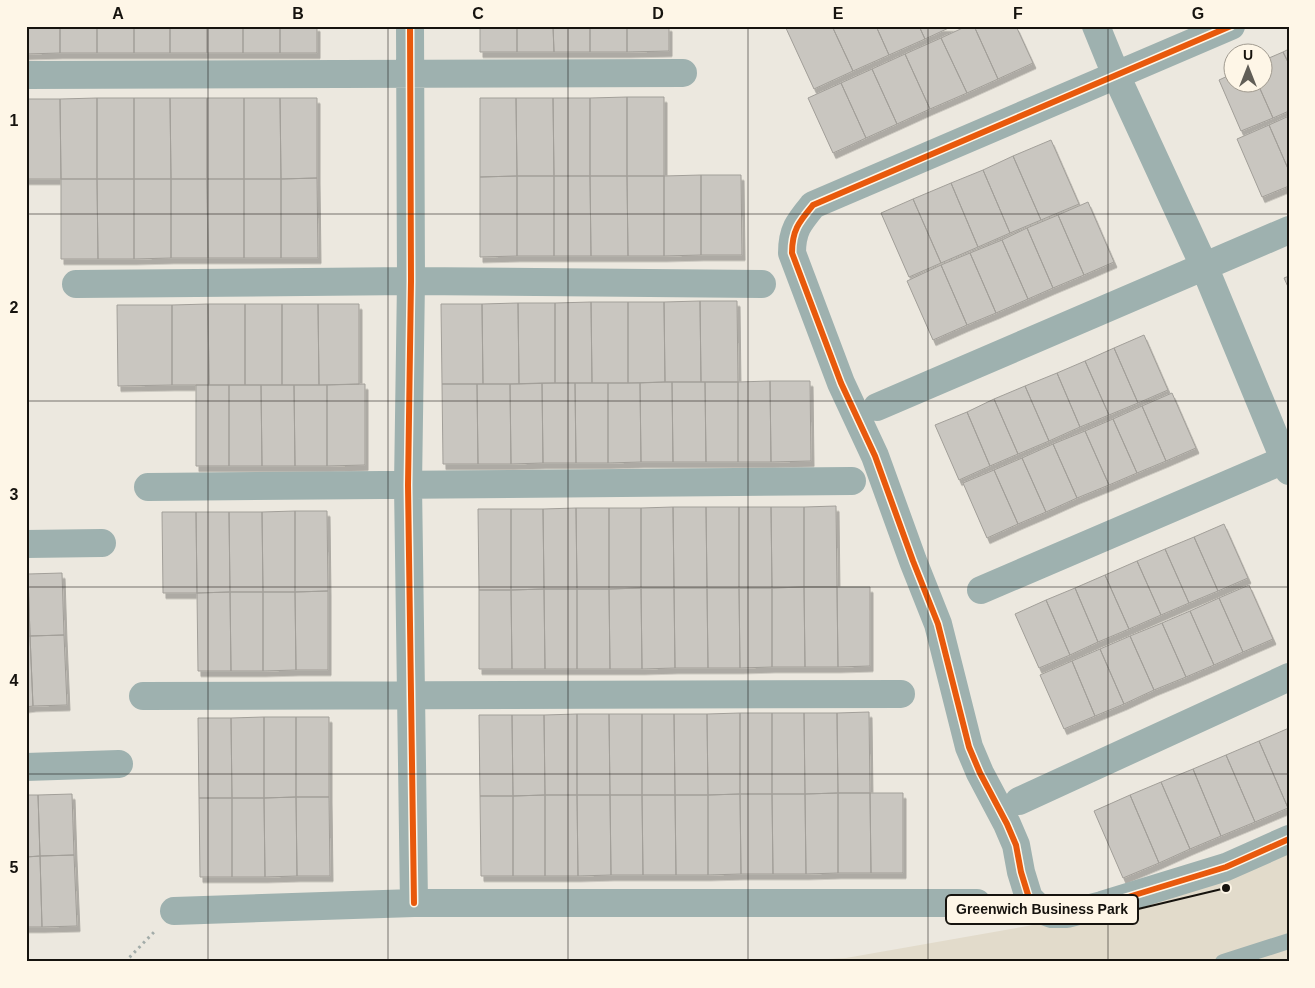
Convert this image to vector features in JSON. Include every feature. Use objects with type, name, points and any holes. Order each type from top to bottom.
[{"type":"street","points":[[410,26],[411,281],[408,485],[414,903]]},
{"type":"street","points":[[981,590],[1287,463],[1204,266],[1096,26]]},
{"type":"street","points":[[1231,26],[813,205],[797,225],[792,239],[792,253],[841,383],[875,456],[913,562],[930,602],[938,624],[969,747],[980,774],[1007,824],[1016,846],[1029,898],[1041,910],[1052,914],[1067,914],[1226,867],[1289,840]]},
{"type":"street","points":[[26,75],[683,73]]},
{"type":"street","points":[[877,407],[1289,230]]},
{"type":"street","points":[[76,284],[411,281],[762,284]]},
{"type":"street","points":[[148,487],[852,481]]},
{"type":"street","points":[[26,544],[102,543]]},
{"type":"street","points":[[1019,801],[1289,677]]},
{"type":"street","points":[[143,696],[901,694]]},
{"type":"street","points":[[26,767],[119,764]]},
{"type":"street","points":[[174,911],[414,903],[977,903]]},
{"type":"lane","points":[[1224,962],[1289,941]]},
{"type":"path","points":[[125,962],[174,911]]},
{"type":"shaded area","points":[[1289,845],[1289,962],[774,962],[846,958],[1067,919]]},
{"type":"building","points":[[26,26],[60,26],[60,53],[26,54]]},
{"type":"building","points":[[60,26],[97,26],[97,53],[60,53]]},
{"type":"building","points":[[97,26],[134,26],[134,53],[97,53]]},
{"type":"building","points":[[134,26],[170,26],[170,53],[134,53]]},
{"type":"building","points":[[170,26],[207,26],[207,53],[170,53]]},
{"type":"building","points":[[207,26],[243,26],[243,53],[207,53]]},
{"type":"building","points":[[243,26],[280,26],[280,53],[243,53]]},
{"type":"building","points":[[280,26],[317,26],[317,53],[280,53]]},
{"type":"building","points":[[480,26],[517,26],[517,52],[480,52]]},
{"type":"building","points":[[517,26],[553,26],[554,52],[517,52]]},
{"type":"building","points":[[553,26],[590,26],[590,52],[554,52]]},
{"type":"building","points":[[590,26],[627,26],[627,52],[590,52]]},
{"type":"building","points":[[627,26],[669,26],[669,51],[627,52]]},
{"type":"building","points":[[785,26],[832,26],[853,71],[814,89]]},
{"type":"building","points":[[832,26],[876,26],[889,55],[853,71]]},
{"type":"building","points":[[876,26],[919,26],[925,39],[889,55]]},
{"type":"building","points":[[919,26],[953,26],[925,39]]},
{"type":"building","points":[[967,26],[974,26],[998,79],[967,93],[941,38]]},
{"type":"building","points":[[974,26],[1016,26],[1033,63],[998,79]]},
{"type":"building","points":[[941,38],[967,93],[930,109],[905,54]]},
{"type":"building","points":[[1289,49],[1289,64],[1283,52]]},
{"type":"building","points":[[1283,52],[1289,64],[1289,111],[1273,118],[1261,92],[1272,92],[1272,57]]},
{"type":"building","points":[[905,54],[930,109],[897,124],[872,69]]},
{"type":"building","points":[[872,69],[897,124],[866,138],[841,83]]},
{"type":"building","points":[[841,83],[866,138],[833,153],[808,98]]},
{"type":"building","points":[[1224,92],[1261,92],[1273,118],[1241,131]]},
{"type":"building","points":[[627,97],[664,97],[664,176],[627,176]]},
{"type":"building","points":[[627,97],[627,176],[590,176],[590,98]]},
{"type":"building","points":[[97,98],[134,98],[134,179],[97,179]]},
{"type":"building","points":[[97,98],[97,179],[61,179],[60,99]]},
{"type":"building","points":[[134,98],[170,98],[171,179],[134,179]]},
{"type":"building","points":[[170,98],[207,98],[207,179],[171,179]]},
{"type":"building","points":[[207,98],[244,98],[244,179],[207,179]]},
{"type":"building","points":[[244,98],[280,98],[281,179],[244,179]]},
{"type":"building","points":[[280,98],[317,98],[317,178],[281,179]]},
{"type":"building","points":[[480,98],[516,98],[517,176],[480,177]]},
{"type":"building","points":[[516,98],[553,98],[554,176],[517,176]]},
{"type":"building","points":[[553,98],[590,98],[590,176],[554,176]]},
{"type":"building","points":[[26,99],[60,99],[61,179],[26,179]]},
{"type":"building","points":[[1289,116],[1289,171],[1269,125]]},
{"type":"building","points":[[1269,125],[1289,171],[1289,186],[1262,197],[1237,139]]},
{"type":"building","points":[[1051,140],[1079,204],[1041,220],[1013,156]]},
{"type":"building","points":[[1013,156],[1041,220],[1010,233],[983,170]]},
{"type":"building","points":[[983,170],[1010,233],[978,247],[951,183]]},
{"type":"building","points":[[701,175],[701,255],[664,256],[664,176]]},
{"type":"building","points":[[701,175],[741,175],[742,255],[701,255]]},
{"type":"building","points":[[517,176],[554,176],[554,256],[517,256]]},
{"type":"building","points":[[517,176],[517,256],[480,257],[480,177]]},
{"type":"building","points":[[554,176],[590,176],[591,256],[554,256]]},
{"type":"building","points":[[590,176],[627,176],[628,256],[591,256]]},
{"type":"building","points":[[627,176],[664,176],[664,256],[628,256]]},
{"type":"building","points":[[317,178],[318,258],[281,258],[281,179]]},
{"type":"building","points":[[61,179],[97,179],[98,259],[61,259]]},
{"type":"building","points":[[97,179],[134,179],[134,259],[98,259]]},
{"type":"building","points":[[134,179],[171,179],[171,258],[134,259]]},
{"type":"building","points":[[171,179],[207,179],[208,258],[171,258]]},
{"type":"building","points":[[207,179],[244,179],[244,258],[208,258]]},
{"type":"building","points":[[244,179],[281,179],[281,258],[244,258]]},
{"type":"building","points":[[951,183],[978,247],[941,263],[913,199]]},
{"type":"building","points":[[913,199],[941,263],[909,277],[881,213]]},
{"type":"building","points":[[1088,202],[1114,262],[1084,275],[1058,215]]},
{"type":"building","points":[[1058,215],[1084,275],[1053,288],[1027,228]]},
{"type":"building","points":[[1027,228],[1053,288],[1028,299],[1002,240]]},
{"type":"building","points":[[1002,240],[1028,299],[996,313],[970,253]]},
{"type":"building","points":[[970,253],[996,313],[967,325],[941,265]]},
{"type":"building","points":[[941,265],[967,325],[933,340],[907,281]]},
{"type":"building","points":[[1289,276],[1289,289],[1284,278]]},
{"type":"building","points":[[700,301],[701,382],[665,382],[664,302]]},
{"type":"building","points":[[700,301],[737,301],[738,382],[701,382]]},
{"type":"building","points":[[591,302],[592,383],[555,383],[555,303]]},
{"type":"building","points":[[591,302],[628,302],[628,383],[592,383]]},
{"type":"building","points":[[628,302],[664,302],[665,382],[628,383]]},
{"type":"building","points":[[518,303],[519,384],[483,384],[482,304]]},
{"type":"building","points":[[518,303],[555,303],[555,383],[519,384]]},
{"type":"building","points":[[208,304],[209,385],[172,385],[172,305]]},
{"type":"building","points":[[208,304],[245,304],[245,385],[209,385]]},
{"type":"building","points":[[245,304],[282,304],[282,385],[245,385]]},
{"type":"building","points":[[282,304],[318,304],[319,385],[282,385]]},
{"type":"building","points":[[318,304],[359,304],[359,384],[319,385]]},
{"type":"building","points":[[441,304],[482,304],[483,384],[442,384]]},
{"type":"building","points":[[117,305],[172,305],[172,385],[118,386]]},
{"type":"building","points":[[1144,335],[1168,390],[1138,403],[1114,348]]},
{"type":"building","points":[[1114,348],[1138,403],[1109,415],[1085,361]]},
{"type":"building","points":[[1085,361],[1109,415],[1080,427],[1057,373]]},
{"type":"building","points":[[1057,373],[1080,427],[1049,441],[1025,386]]},
{"type":"building","points":[[770,381],[771,462],[738,462],[738,382]]},
{"type":"building","points":[[770,381],[810,381],[811,461],[771,462]]},
{"type":"building","points":[[672,382],[673,462],[641,462],[640,383]]},
{"type":"building","points":[[672,382],[705,382],[706,462],[673,462]]},
{"type":"building","points":[[705,382],[738,382],[738,462],[706,462]]},
{"type":"building","points":[[542,383],[575,383],[576,463],[543,463]]},
{"type":"building","points":[[542,383],[543,463],[511,464],[510,384]]},
{"type":"building","points":[[575,383],[608,383],[608,463],[576,463]]},
{"type":"building","points":[[608,383],[640,383],[641,462],[608,463]]},
{"type":"building","points":[[365,384],[365,465],[327,466],[327,385]]},
{"type":"building","points":[[442,384],[477,384],[478,464],[443,464]]},
{"type":"building","points":[[477,384],[510,384],[511,464],[478,464]]},
{"type":"building","points":[[196,385],[229,385],[229,466],[196,466]]},
{"type":"building","points":[[229,385],[261,385],[262,466],[229,466]]},
{"type":"building","points":[[261,385],[294,385],[295,466],[262,466]]},
{"type":"building","points":[[294,385],[327,385],[327,466],[295,466]]},
{"type":"building","points":[[1025,386],[1049,441],[1018,454],[994,399]]},
{"type":"building","points":[[1172,393],[1196,448],[1166,461],[1142,406]]},
{"type":"building","points":[[994,399],[1018,454],[990,466],[967,412]]},
{"type":"building","points":[[1142,406],[1166,461],[1137,473],[1113,419]]},
{"type":"building","points":[[967,412],[990,466],[959,480],[935,425]]},
{"type":"building","points":[[1113,419],[1137,473],[1109,485],[1085,431]]},
{"type":"building","points":[[1085,431],[1109,485],[1077,498],[1053,444]]},
{"type":"building","points":[[1053,444],[1077,498],[1046,512],[1022,458]]},
{"type":"building","points":[[1022,458],[1046,512],[1018,524],[994,470]]},
{"type":"building","points":[[994,470],[1018,524],[987,538],[963,483]]},
{"type":"building","points":[[836,506],[837,587],[804,587],[804,507]]},
{"type":"building","points":[[673,507],[674,588],[641,588],[641,508]]},
{"type":"building","points":[[673,507],[706,507],[707,588],[674,588]]},
{"type":"building","points":[[706,507],[739,507],[739,588],[707,588]]},
{"type":"building","points":[[739,507],[771,507],[772,588],[739,588]]},
{"type":"building","points":[[771,507],[804,507],[804,587],[772,588]]},
{"type":"building","points":[[576,508],[577,589],[544,589],[543,509]]},
{"type":"building","points":[[576,508],[609,508],[609,589],[577,589]]},
{"type":"building","points":[[609,508],[641,508],[641,588],[609,589]]},
{"type":"building","points":[[478,509],[511,509],[511,590],[479,590]]},
{"type":"building","points":[[511,509],[543,509],[544,589],[511,590]]},
{"type":"building","points":[[295,511],[295,592],[263,592],[262,512]]},
{"type":"building","points":[[295,511],[327,511],[328,591],[295,592]]},
{"type":"building","points":[[162,512],[196,512],[197,593],[163,593]]},
{"type":"building","points":[[196,512],[229,512],[230,592],[197,593]]},
{"type":"building","points":[[229,512],[262,512],[263,592],[230,592]]},
{"type":"building","points":[[1224,524],[1248,578],[1218,591],[1194,537]]},
{"type":"building","points":[[1194,537],[1218,591],[1189,603],[1165,549]]},
{"type":"building","points":[[1165,549],[1189,603],[1161,615],[1137,561]]},
{"type":"building","points":[[1137,561],[1161,615],[1129,629],[1105,575]]},
{"type":"building","points":[[62,573],[64,635],[30,636],[28,574]]},
{"type":"building","points":[[26,574],[28,574],[30,636],[26,636]]},
{"type":"building","points":[[1105,575],[1129,629],[1098,642],[1075,588]]},
{"type":"building","points":[[1249,585],[1273,639],[1243,652],[1219,598]]},
{"type":"building","points":[[804,587],[805,667],[772,667],[772,588]]},
{"type":"building","points":[[804,587],[837,587],[838,667],[805,667]]},
{"type":"building","points":[[837,587],[870,587],[870,666],[838,667]]},
{"type":"building","points":[[641,588],[642,669],[610,669],[609,589]]},
{"type":"building","points":[[641,588],[674,588],[675,668],[642,669]]},
{"type":"building","points":[[674,588],[707,588],[708,668],[675,668]]},
{"type":"building","points":[[707,588],[739,588],[740,668],[708,668]]},
{"type":"building","points":[[739,588],[772,588],[772,667],[740,668]]},
{"type":"building","points":[[1075,588],[1098,642],[1070,655],[1046,600]]},
{"type":"building","points":[[544,589],[545,669],[512,669],[511,590]]},
{"type":"building","points":[[544,589],[577,589],[577,669],[545,669]]},
{"type":"building","points":[[577,589],[609,589],[610,669],[577,669]]},
{"type":"building","points":[[479,590],[511,590],[512,669],[479,669]]},
{"type":"building","points":[[328,591],[328,670],[296,670],[295,592]]},
{"type":"building","points":[[230,592],[231,671],[198,671],[197,593]]},
{"type":"building","points":[[230,592],[263,592],[263,671],[231,671]]},
{"type":"building","points":[[263,592],[295,592],[296,670],[263,671]]},
{"type":"building","points":[[1219,598],[1243,652],[1214,665],[1190,611]]},
{"type":"building","points":[[1046,600],[1070,655],[1039,668],[1015,614]]},
{"type":"building","points":[[1190,611],[1214,665],[1186,677],[1162,623]]},
{"type":"building","points":[[1162,623],[1186,677],[1154,690],[1130,636]]},
{"type":"building","points":[[64,635],[67,705],[33,706],[30,636]]},
{"type":"building","points":[[26,636],[30,636],[33,706],[26,707]]},
{"type":"building","points":[[1130,636],[1154,690],[1124,704],[1100,649]]},
{"type":"building","points":[[1100,649],[1124,704],[1095,716],[1072,661]]},
{"type":"building","points":[[1072,661],[1095,716],[1064,729],[1040,675]]},
{"type":"building","points":[[869,712],[870,793],[838,793],[837,713]]},
{"type":"building","points":[[740,713],[740,794],[708,795],[707,714]]},
{"type":"building","points":[[740,713],[772,713],[772,794],[740,794]]},
{"type":"building","points":[[772,713],[804,713],[805,794],[772,794]]},
{"type":"building","points":[[804,713],[837,713],[838,793],[805,794]]},
{"type":"building","points":[[577,714],[577,795],[545,795],[544,715]]},
{"type":"building","points":[[577,714],[609,714],[610,795],[577,795]]},
{"type":"building","points":[[609,714],[642,714],[642,795],[610,795]]},
{"type":"building","points":[[642,714],[674,714],[675,795],[642,795]]},
{"type":"building","points":[[674,714],[707,714],[708,795],[675,795]]},
{"type":"building","points":[[479,715],[512,715],[513,796],[480,796]]},
{"type":"building","points":[[512,715],[544,715],[545,795],[513,796]]},
{"type":"building","points":[[264,717],[264,798],[232,798],[231,718]]},
{"type":"building","points":[[264,717],[296,717],[296,797],[264,798]]},
{"type":"building","points":[[296,717],[329,717],[329,797],[296,797]]},
{"type":"building","points":[[198,718],[231,718],[232,798],[199,798]]},
{"type":"building","points":[[1289,728],[1289,808],[1288,808],[1259,741]]},
{"type":"building","points":[[1259,741],[1288,808],[1255,822],[1226,755]]},
{"type":"building","points":[[1226,755],[1255,822],[1221,836],[1193,769]]},
{"type":"building","points":[[1193,769],[1221,836],[1190,849],[1161,782]]},
{"type":"building","points":[[1161,782],[1190,849],[1159,863],[1130,795]]},
{"type":"building","points":[[838,793],[838,873],[806,874],[805,794]]},
{"type":"building","points":[[838,793],[870,793],[871,873],[838,873]]},
{"type":"building","points":[[870,793],[903,793],[903,873],[871,873]]},
{"type":"building","points":[[72,794],[74,855],[40,856],[38,795]]},
{"type":"building","points":[[740,794],[741,874],[708,875],[708,795]]},
{"type":"building","points":[[740,794],[772,794],[773,874],[741,874]]},
{"type":"building","points":[[772,794],[805,794],[806,874],[773,874]]},
{"type":"building","points":[[26,795],[38,795],[40,856],[26,857]]},
{"type":"building","points":[[545,795],[545,876],[513,876],[513,796]]},
{"type":"building","points":[[545,795],[577,795],[578,876],[545,876]]},
{"type":"building","points":[[577,795],[610,795],[611,875],[578,876]]},
{"type":"building","points":[[610,795],[642,795],[643,875],[611,875]]},
{"type":"building","points":[[642,795],[675,795],[676,875],[643,875]]},
{"type":"building","points":[[675,795],[708,795],[708,875],[676,875]]},
{"type":"building","points":[[1130,795],[1159,863],[1123,878],[1094,811]]},
{"type":"building","points":[[480,796],[513,796],[513,876],[481,876]]},
{"type":"building","points":[[296,797],[297,876],[265,877],[264,798]]},
{"type":"building","points":[[296,797],[329,797],[330,876],[297,876]]},
{"type":"building","points":[[199,798],[232,798],[232,877],[200,877]]},
{"type":"building","points":[[232,798],[264,798],[265,877],[232,877]]},
{"type":"building","points":[[74,855],[77,926],[42,927],[40,856]]},
{"type":"building","points":[[40,856],[42,927],[26,927],[26,857]]},
{"type":"cycle path","points":[[410,26],[411,281],[408,485],[414,903]]},
{"type":"cycle path","points":[[1231,26],[813,205],[797,227],[793,238],[792,253],[841,383],[875,456],[938,624],[969,747],[1016,845],[1021,872],[1029,898],[1041,910],[1052,914],[1067,914],[1226,867],[1289,839]]},
{"type":"place","name":"Greenwich Business Park","points":[[1226,888]]}]
